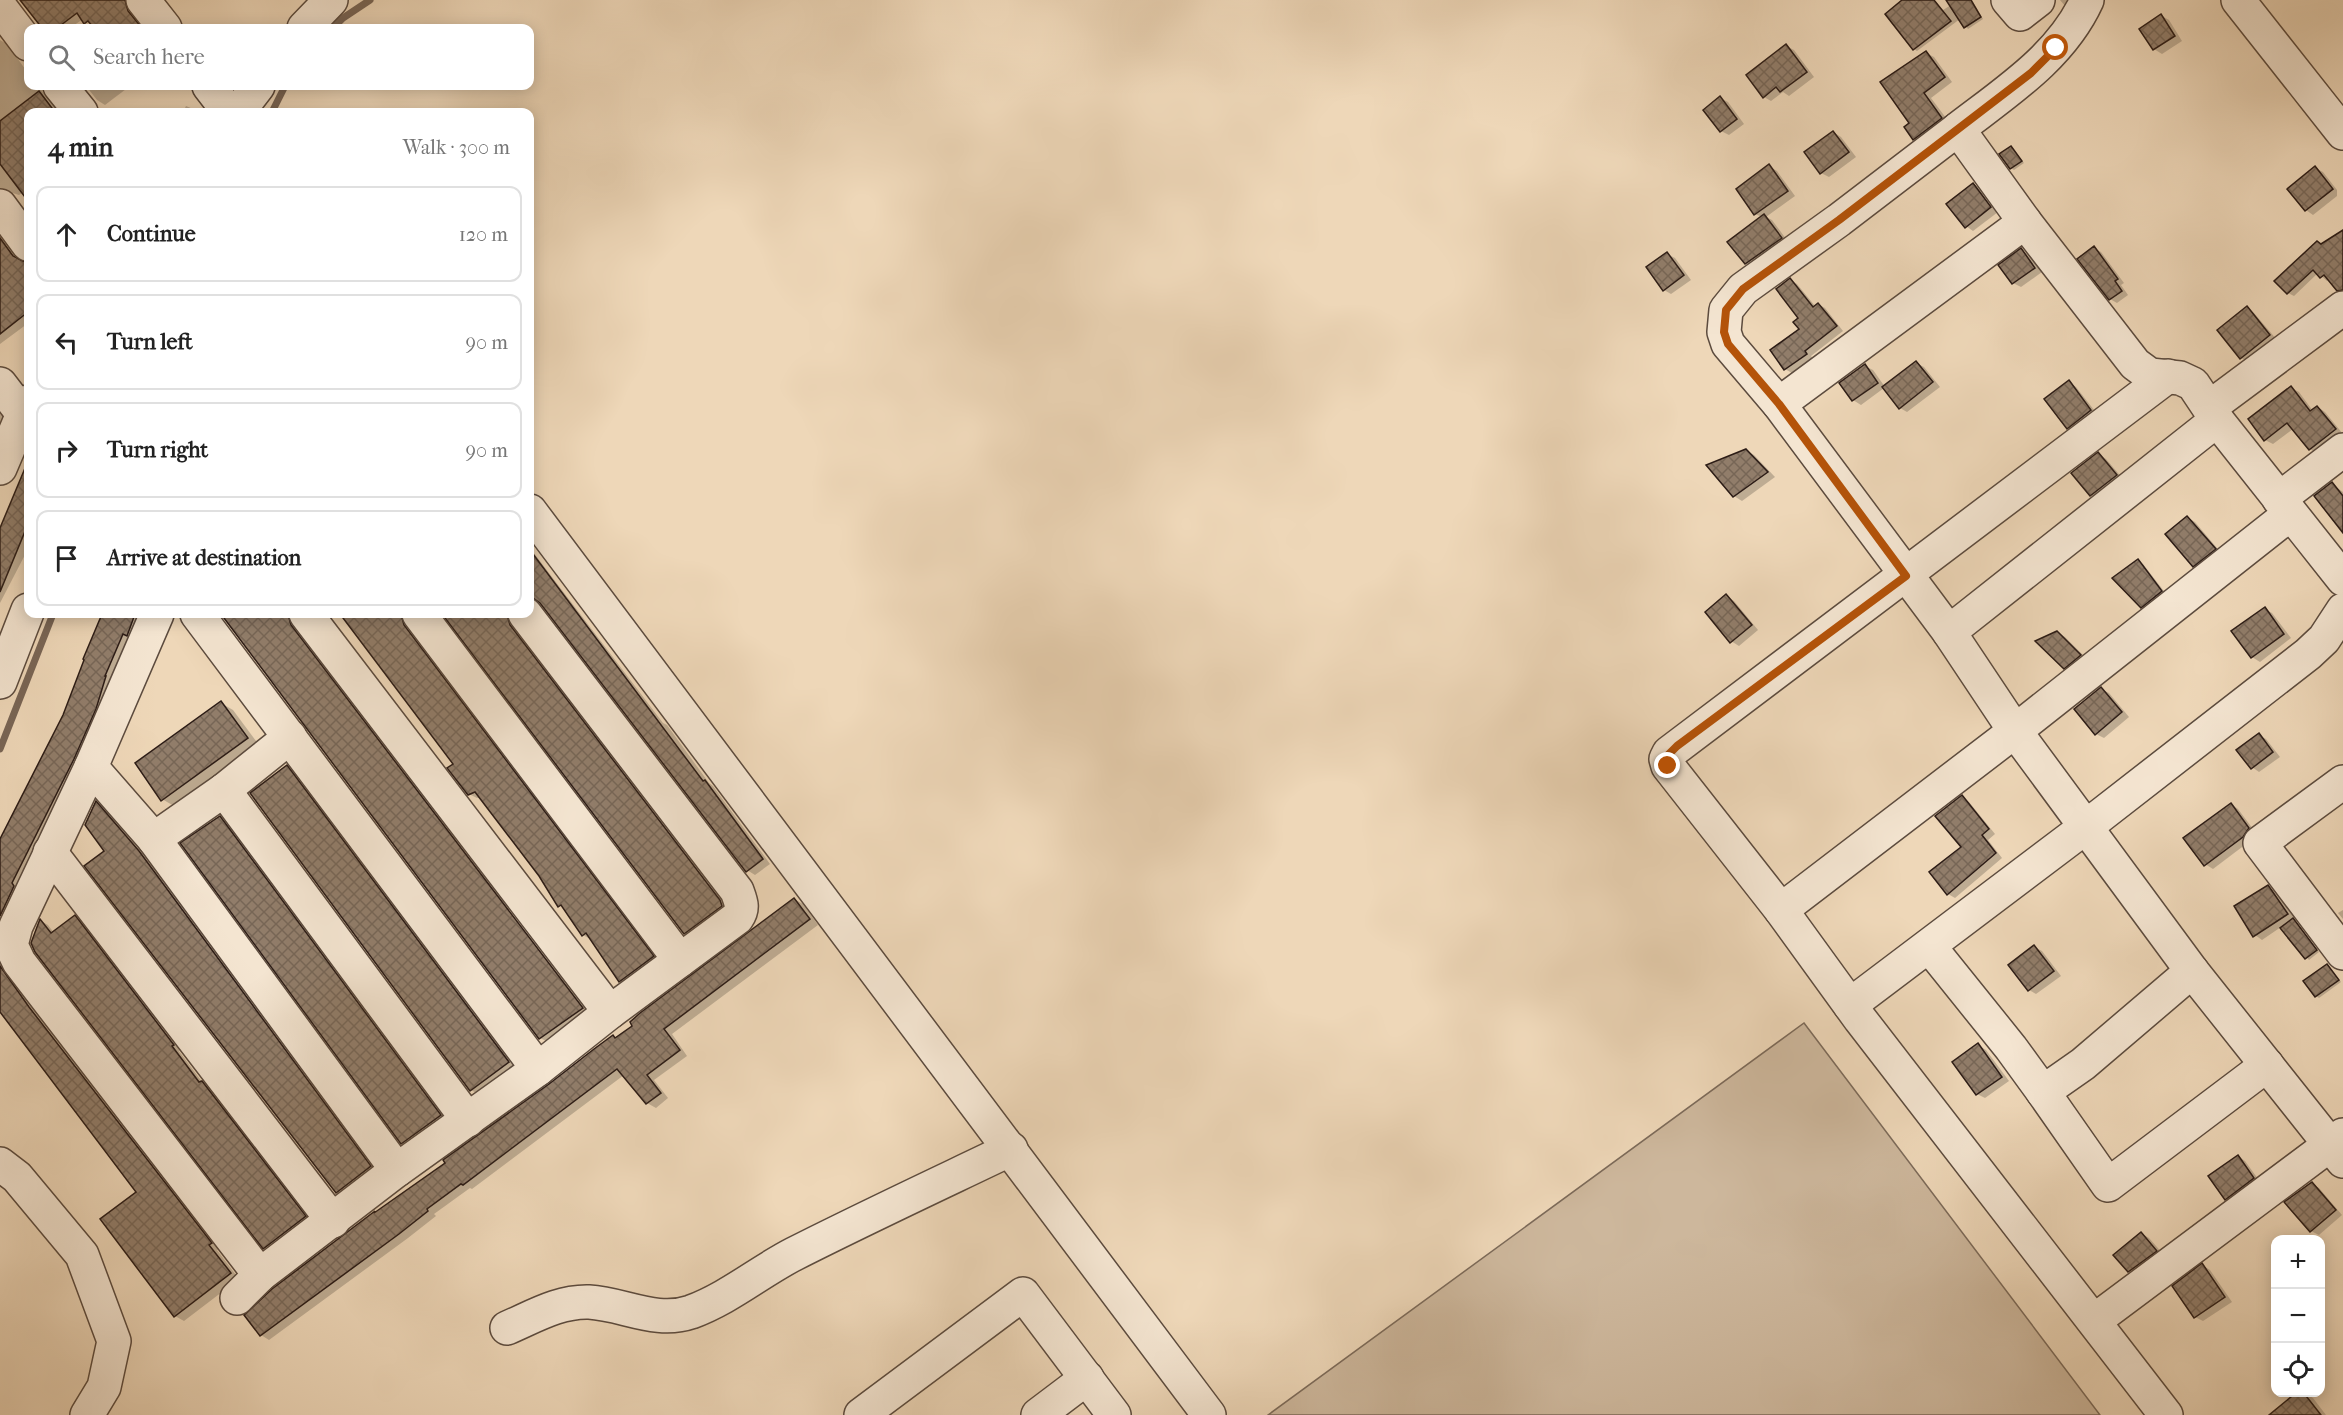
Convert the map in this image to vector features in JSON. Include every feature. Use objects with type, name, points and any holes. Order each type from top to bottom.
[{"type":"street","points":[[143,0],[162,24]]},
{"type":"street","points":[[308,24],[331,0]]},
{"type":"street","points":[[2008,0],[2020,14],[2038,0]]},
{"type":"street","points":[[2087,0],[2078,21],[2031,73],[1839,220],[1743,289],[1731,301],[1725,319],[1724,332],[1728,344],[1779,404],[1949,632],[2015,731],[2192,971],[2267,1065],[2339,1147],[2094,1321]]},
{"type":"street","points":[[2238,0],[2343,133]]},
{"type":"street","points":[[0,7],[24,39]]},
{"type":"street","points":[[63,90],[78,108]]},
{"type":"street","points":[[212,90],[226,108]]},
{"type":"street","points":[[241,108],[255,90]]},
{"type":"street","points":[[1958,129],[2025,222],[2134,364],[2150,375],[2168,376],[2193,384],[2284,506],[2343,579]]},
{"type":"street","points":[[0,206],[24,239]]},
{"type":"street","points":[[1779,404],[2025,222]]},
{"type":"street","points":[[1949,632],[2343,308]]},
{"type":"street","points":[[2166,1415],[1850,1005],[1781,910],[1668,766],[1666,759],[1677,746],[1906,576],[2168,376]]},
{"type":"street","points":[[0,384],[24,406]]},
{"type":"street","points":[[0,468],[24,413]]},
{"type":"street","points":[[1781,910],[2015,731],[2284,506],[2343,450]]},
{"type":"street","points":[[534,516],[1209,1415]]},
{"type":"street","points":[[1850,1005],[2308,654],[2324,639],[2343,610]]},
{"type":"street","points":[[0,682],[25,618]]},
{"type":"street","points":[[155,618],[91,767],[16,926],[11,945],[134,1113],[260,1275]]},
{"type":"street","points":[[200,618],[538,1069]]},
{"type":"street","points":[[309,618],[610,1012]]},
{"type":"street","points":[[422,618],[680,960]]},
{"type":"street","points":[[237,1298],[260,1275],[397,1170],[538,1069],[741,913],[742,905],[737,891],[528,618]]},
{"type":"street","points":[[154,839],[224,790],[290,737]]},
{"type":"street","points":[[91,767],[154,839],[397,1170]]},
{"type":"street","points":[[2343,782],[2260,843],[2343,953]]},
{"type":"street","points":[[224,790],[468,1120]]},
{"type":"street","points":[[50,852],[333,1221]]},
{"type":"street","points":[[1929,946],[2011,1048],[2108,1185],[2267,1065]]},
{"type":"street","points":[[2043,1092],[2084,1064],[2192,971]]},
{"type":"street","points":[[507,1328],[558,1306],[576,1303],[590,1302],[656,1316],[673,1317],[691,1312],[726,1296],[792,1255],[1011,1149]]},
{"type":"street","points":[[0,1164],[17,1177],[82,1255],[114,1341],[104,1387],[87,1415]]},
{"type":"street","points":[[861,1415],[1023,1294],[1114,1415]]},
{"type":"street","points":[[1038,1415],[1087,1378]]},
{"type":"shaded area","points":[[1804,1023],[2100,1415],[1268,1415]]},
{"type":"building","points":[[20,0],[125,0],[128,11],[139,24],[91,24],[88,21],[84,24],[77,13],[62,24],[39,24]]},
{"type":"building","points":[[1902,0],[1934,0],[1951,21],[1913,50],[1885,14]]},
{"type":"building","points":[[1946,0],[1971,0],[1981,17],[1964,28]]},
{"type":"building","points":[[2161,14],[2175,36],[2153,50],[2139,29]]},
{"type":"building","points":[[1786,44],[1807,72],[1780,92],[1776,87],[1763,98],[1746,75]]},
{"type":"building","points":[[1926,51],[1945,77],[1924,93],[1942,118],[1913,140],[1904,127],[1909,123],[1880,82]]},
{"type":"building","points":[[39,91],[52,108],[24,108],[24,196],[0,164],[0,121]]},
{"type":"building","points":[[1720,96],[1737,119],[1720,132],[1703,110]]},
{"type":"building","points":[[1833,131],[1849,152],[1820,174],[1804,152]]},
{"type":"building","points":[[2011,146],[2022,161],[2010,169],[1999,154]]},
{"type":"building","points":[[1769,164],[1788,191],[1754,215],[1736,189]]},
{"type":"building","points":[[2315,166],[2333,189],[2305,211],[2287,189]]},
{"type":"building","points":[[1973,183],[1991,207],[1965,228],[1946,204]]},
{"type":"building","points":[[1764,214],[1782,238],[1745,264],[1727,242]]},
{"type":"building","points":[[2343,230],[2343,290],[2337,291],[2324,275],[2320,278],[2313,270],[2287,294],[2274,281],[2317,241],[2321,244]]},
{"type":"building","points":[[0,238],[13,256],[24,262],[24,315],[0,334]]},
{"type":"building","points":[[2094,246],[2118,279],[2115,281],[2122,291],[2109,300],[2077,259]]},
{"type":"building","points":[[2021,248],[2035,268],[2012,284],[1998,265]]},
{"type":"building","points":[[1667,252],[1684,275],[1663,291],[1646,267]]},
{"type":"building","points":[[1790,278],[1813,307],[1818,303],[1837,326],[1805,351],[1807,354],[1784,370],[1770,350],[1799,329],[1793,322],[1798,318],[1776,289]]},
{"type":"building","points":[[2247,306],[2270,335],[2240,359],[2217,330]]},
{"type":"building","points":[[1916,361],[1933,382],[1899,409],[1882,387]]},
{"type":"building","points":[[1865,364],[1878,383],[1852,401],[1839,383]]},
{"type":"building","points":[[2069,380],[2091,410],[2067,429],[2044,399]]},
{"type":"building","points":[[2291,386],[2310,411],[2317,406],[2336,429],[2309,450],[2287,423],[2264,441],[2248,419]]},
{"type":"building","points":[[1746,449],[1768,472],[1733,497],[1706,465]]},
{"type":"building","points":[[2098,452],[2117,475],[2090,496],[2071,473]]},
{"type":"building","points":[[24,471],[24,534],[0,592],[0,528]]},
{"type":"building","points":[[2332,482],[2343,496],[2343,533],[2314,496]]},
{"type":"building","points":[[2187,516],[2216,549],[2193,567],[2165,534]]},
{"type":"building","points":[[534,555],[763,859],[746,872],[540,603],[534,599]]},
{"type":"building","points":[[2138,559],[2162,591],[2141,608],[2112,578]]},
{"type":"building","points":[[1726,594],[1752,625],[1730,643],[1705,612]]},
{"type":"building","points":[[2265,607],[2284,634],[2251,658],[2231,631]]},
{"type":"building","points":[[100,618],[134,618],[127,636],[123,634],[105,676],[96,709],[74,759],[12,883],[14,886],[0,916],[0,839],[63,715]]},
{"type":"building","points":[[224,618],[289,618],[291,625],[583,1008],[539,1039]]},
{"type":"building","points":[[343,618],[402,618],[404,625],[654,956],[619,982],[586,933],[582,936],[561,905],[558,907],[539,876],[475,792],[468,795],[447,768],[453,764]]},
{"type":"building","points":[[445,618],[508,618],[510,625],[720,900],[722,906],[684,934]]},
{"type":"building","points":[[2057,631],[2081,655],[2064,669],[2035,641]]},
{"type":"building","points":[[2101,687],[2122,712],[2095,735],[2074,709]]},
{"type":"building","points":[[221,701],[248,738],[161,801],[135,763]]},
{"type":"building","points":[[2259,733],[2273,752],[2251,769],[2236,750]]},
{"type":"building","points":[[287,765],[509,1062],[470,1091],[250,793]]},
{"type":"building","points":[[1962,795],[1989,829],[1982,835],[1996,853],[1947,895],[1929,872],[1961,847],[1935,816]]},
{"type":"building","points":[[96,801],[139,851],[371,1166],[336,1193],[84,866],[104,851],[85,825]]},
{"type":"building","points":[[2231,803],[2249,828],[2243,837],[2204,866],[2183,838]]},
{"type":"building","points":[[220,816],[441,1115],[401,1144],[180,843]]},
{"type":"building","points":[[2268,885],[2288,914],[2253,937],[2234,906]]},
{"type":"building","points":[[794,898],[810,919],[664,1029],[680,1050],[647,1075],[661,1093],[646,1104],[617,1069],[260,1336],[244,1315],[272,1289],[375,1211],[374,1213],[445,1163],[443,1160],[613,1035],[615,1038],[632,1026],[630,1022],[640,1013]]},
{"type":"building","points":[[75,915],[174,1045],[172,1046],[199,1082],[202,1081],[306,1216],[263,1249],[35,952],[31,943],[40,919],[51,933]]},
{"type":"building","points":[[2293,918],[2317,950],[2305,959],[2280,928]]},
{"type":"building","points":[[2034,945],[2054,971],[2028,991],[2008,965]]},
{"type":"building","points":[[2327,964],[2339,980],[2315,997],[2303,981]]},
{"type":"building","points":[[0,966],[29,1007],[212,1243],[209,1245],[231,1273],[174,1317],[100,1219],[136,1192],[0,1012]]},
{"type":"building","points":[[1978,1043],[2002,1077],[1976,1095],[1952,1062]]},
{"type":"building","points":[[2238,1155],[2254,1178],[2225,1200],[2208,1176]]},
{"type":"building","points":[[2312,1182],[2336,1210],[2310,1232],[2284,1202]]},
{"type":"building","points":[[2141,1232],[2157,1251],[2128,1272],[2113,1255]]},
{"type":"building","points":[[2202,1263],[2225,1297],[2194,1318],[2172,1286]]},
{"type":"building","points":[[2291,1397],[2307,1397],[2321,1415],[2269,1415]]},
{"type":"waterway","points":[[337,24],[370,0]]},
{"type":"waterway","points":[[274,108],[283,90]]},
{"type":"waterway","points":[[0,749],[51,618]]},
{"type":"route","points":[[1668,766],[1666,759],[1677,746],[1906,576],[1779,404],[1728,344],[1724,332],[1726,310],[1743,289],[1839,220],[2031,73],[2056,48]]}]
